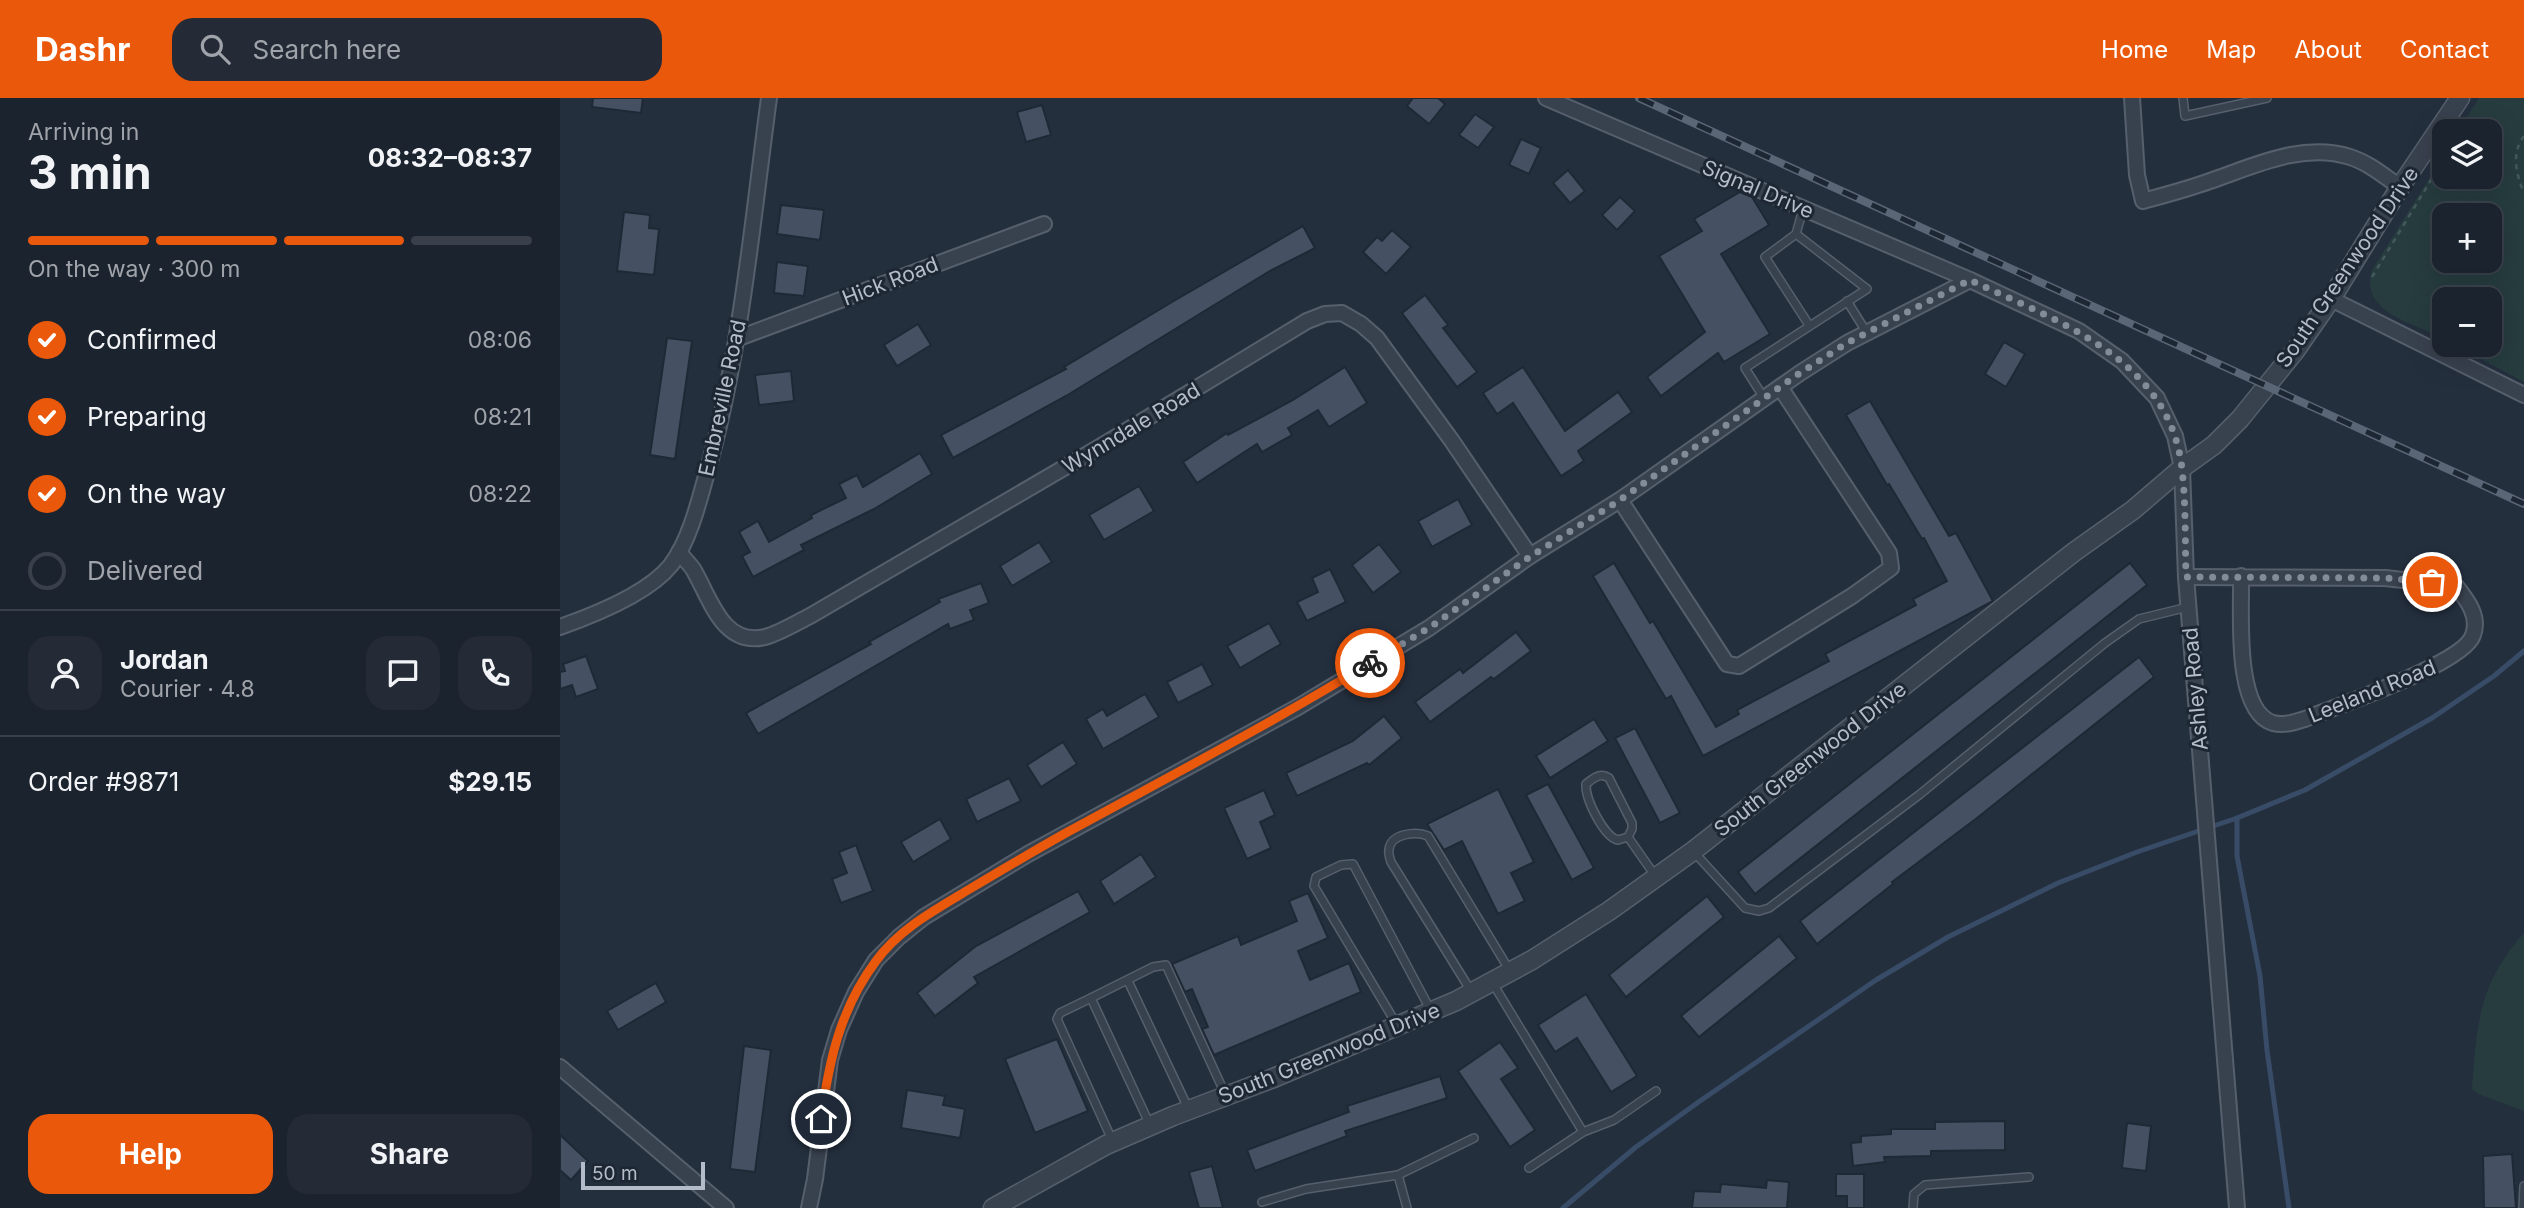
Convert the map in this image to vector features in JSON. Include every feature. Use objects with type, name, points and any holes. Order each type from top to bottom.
[{"type":"street","name":"Embreville Road","points":[[560,627],[592,616],[650,584],[670,567],[698,506],[719,430],[736,339],[769,98]]},
{"type":"street","name":"Signal Drive","points":[[1546,98],[1970,280]]},
{"type":"street","points":[[2132,98],[2137,175],[2143,201],[2280,157],[2304,152],[2350,157],[2373,167],[2400,187]]},
{"type":"street","name":"South Greenwood Drive","points":[[993,1208],[1113,1142],[1397,1026],[1472,992],[1510,972],[1609,911],[1693,851],[2074,552],[2133,510],[2214,445],[2241,419],[2295,351],[2331,299],[2400,187],[2460,98]]},
{"type":"street","name":"Hick Road","points":[[736,339],[1044,224]]},
{"type":"street","points":[[809,1208],[816,1179],[830,1060],[839,1030],[856,992],[876,960],[923,916],[1028,854],[1298,707],[1429,628],[1847,343],[1970,280]]},
{"type":"street","name":"Ashley Road","points":[[1970,280],[2079,331],[2122,361],[2157,398],[2175,436],[2182,468],[2188,607],[2237,1208]]},
{"type":"street","points":[[2331,299],[2524,395]]},
{"type":"street","name":"Wynndale Road","points":[[679,552],[692,569],[718,617],[731,630],[744,638],[765,637],[810,616],[1103,445],[1307,321],[1325,314],[1342,313],[1377,338],[1452,440],[1531,556]]},
{"type":"street","points":[[1620,500],[1727,664],[1739,666],[1852,596],[1891,568],[1889,553],[1780,387]]},
{"type":"street","name":"Leeland Road","points":[[2186,577],[2241,576],[2385,578],[2456,586],[2468,601],[2475,619],[2473,637],[2462,649],[2439,665],[2305,719],[2287,724],[2271,722],[2258,711],[2246,688],[2241,576]]},
{"type":"street","points":[[561,1069],[726,1208]]},
{"type":"lane","points":[[2183,98],[2185,116],[2267,98]]},
{"type":"lane","points":[[1803,208],[1796,234],[1765,257],[1809,325]]},
{"type":"lane","points":[[1765,398],[1745,368],[1867,289],[1796,234]]},
{"type":"lane","points":[[1847,301],[1867,333]]},
{"type":"lane","points":[[1693,851],[1745,908],[1759,911],[1769,908],[1919,795],[2105,643],[2139,619],[2188,607]]},
{"type":"lane","points":[[1601,775],[1609,778],[1632,823],[1628,837],[1618,840],[1610,836],[1588,800],[1587,784],[1594,777],[1601,775]]},
{"type":"lane","points":[[1472,992],[1391,862],[1389,850],[1393,842],[1411,832],[1428,836],[1510,972]]},
{"type":"lane","points":[[1628,837],[1656,877]]},
{"type":"lane","points":[[1397,1026],[1314,886],[1316,877],[1341,864],[1353,864],[1432,1011]]},
{"type":"lane","points":[[1113,1142],[1057,1018],[1060,1013],[1153,967],[1166,965],[1226,1096]]},
{"type":"lane","points":[[1128,981],[1189,1110]]},
{"type":"lane","points":[[1492,981],[1583,1132]]},
{"type":"lane","points":[[1091,998],[1150,1126]]},
{"type":"lane","points":[[1529,1168],[1583,1132],[1614,1120],[1656,1091]]},
{"type":"lane","points":[[1262,1202],[1306,1189],[1398,1175],[1474,1138]]},
{"type":"lane","points":[[1398,1175],[1407,1208]]},
{"type":"lane","points":[[1913,1208],[1914,1194],[1925,1185],[2029,1177]]},
{"type":"lane","points":[[2523,1208],[2524,1186]]},
{"type":"path","points":[[2524,136],[2518,146],[2516,170],[2524,193]]},
{"type":"path","points":[[2518,146],[2524,149]]},
{"type":"path","points":[[2372,277],[2432,178]]},
{"type":"green space","points":[[2479,98],[2524,98],[2524,382],[2477,357],[2502,357],[2502,287],[2432,287],[2432,333],[2405,322],[2381,307],[2370,285],[2372,270],[2432,174],[2432,189],[2502,189],[2502,119],[2466,119]]},
{"type":"green space","points":[[2524,933],[2524,1111],[2478,1094],[2472,1089],[2479,1025],[2489,988],[2497,970]]},
{"type":"building","points":[[593,98],[643,98],[641,113],[592,107]]},
{"type":"building","points":[[1413,98],[1438,98],[1445,104],[1429,124],[1407,106]]},
{"type":"building","points":[[1042,105],[1051,135],[1026,142],[1017,112]]},
{"type":"building","points":[[1475,114],[1494,127],[1478,148],[1459,135]]},
{"type":"building","points":[[1521,139],[1541,148],[1529,174],[1509,165]]},
{"type":"building","points":[[1568,170],[1585,191],[1570,203],[1553,183]]},
{"type":"building","points":[[1740,192],[1752,197],[1769,225],[1721,254],[1770,334],[1724,362],[1718,353],[1661,396],[1647,377],[1705,332],[1659,256],[1702,231],[1694,219]]},
{"type":"building","points":[[1620,197],[1635,211],[1617,230],[1602,215]]},
{"type":"building","points":[[781,205],[824,210],[820,240],[777,234]]},
{"type":"building","points":[[624,212],[650,215],[649,228],[659,229],[654,275],[617,271]]},
{"type":"building","points":[[1303,226],[1315,248],[1268,272],[1066,396],[953,458],[941,435],[1066,369],[1064,367]]},
{"type":"building","points":[[1392,230],[1411,247],[1386,274],[1363,252],[1377,237],[1382,241]]},
{"type":"building","points":[[777,262],[808,266],[804,296],[774,293]]},
{"type":"building","points":[[1425,295],[1448,325],[1443,328],[1477,372],[1457,387],[1402,313]]},
{"type":"building","points":[[918,324],[931,345],[897,366],[884,345]]},
{"type":"building","points":[[667,338],[692,341],[675,459],[650,455]]},
{"type":"building","points":[[2004,342],[2025,354],[2006,387],[1985,374]]},
{"type":"building","points":[[1345,367],[1367,403],[1329,427],[1318,410],[1288,428],[1292,435],[1262,452],[1257,444],[1197,483],[1183,462],[1227,433],[1228,435],[1293,400]]},
{"type":"building","points":[[1523,367],[1565,431],[1618,392],[1632,412],[1578,451],[1584,461],[1561,476],[1513,403],[1497,414],[1483,393]]},
{"type":"building","points":[[791,371],[794,401],[759,405],[755,375]]},
{"type":"building","points":[[1870,401],[1949,536],[1956,533],[1993,601],[1703,756],[1671,696],[1666,699],[1593,576],[1614,563],[1650,623],[1653,621],[1716,727],[1739,714],[1737,710],[1829,661],[1825,654],[1916,605],[1913,599],[1947,581],[1924,538],[1922,539],[1889,484],[1887,485],[1846,415]]},
{"type":"building","points":[[920,453],[932,474],[874,509],[801,545],[804,550],[753,577],[742,556],[750,552],[739,532],[758,521],[769,542],[812,518],[811,515],[846,498],[839,484],[857,475],[863,487]]},
{"type":"building","points":[[1139,486],[1154,511],[1104,540],[1089,515]]},
{"type":"building","points":[[1458,499],[1472,525],[1432,547],[1418,521]]},
{"type":"building","points":[[1039,542],[1052,562],[1012,586],[1000,566]]},
{"type":"building","points":[[1379,544],[1401,572],[1373,593],[1352,565]]},
{"type":"building","points":[[2130,563],[2147,585],[1755,894],[1738,872]]},
{"type":"building","points":[[1330,569],[1346,602],[1307,621],[1297,602],[1318,592],[1312,578]]},
{"type":"building","points":[[981,583],[989,603],[970,610],[974,620],[950,629],[948,624],[758,734],[746,713],[871,644],[869,642],[940,602],[938,599]]},
{"type":"building","points":[[1269,623],[1281,644],[1240,668],[1227,646]]},
{"type":"building","points":[[1516,632],[1531,651],[1430,722],[1415,702],[1460,669],[1463,673]]},
{"type":"building","points":[[586,656],[598,689],[576,697],[572,685],[560,689],[560,672],[565,671],[563,664]]},
{"type":"building","points":[[2139,657],[2154,677],[1817,944],[1800,921]]},
{"type":"building","points":[[1202,664],[1213,685],[1178,703],[1167,682]]},
{"type":"building","points":[[1145,694],[1159,717],[1103,749],[1086,719],[1103,709],[1107,716]]},
{"type":"building","points":[[1384,716],[1402,738],[1369,765],[1367,763],[1297,796],[1286,773],[1353,741]]},
{"type":"building","points":[[1594,719],[1608,741],[1550,778],[1536,756]]},
{"type":"building","points":[[1635,728],[1680,813],[1660,823],[1615,738]]},
{"type":"building","points":[[1063,742],[1077,764],[1041,787],[1027,765]]},
{"type":"building","points":[[1009,778],[1021,801],[977,822],[966,799]]},
{"type":"building","points":[[1548,784],[1594,868],[1572,880],[1526,795]]},
{"type":"building","points":[[1498,789],[1534,862],[1511,873],[1525,901],[1498,914],[1462,841],[1444,850],[1427,824]]},
{"type":"building","points":[[1264,790],[1275,815],[1260,822],[1271,848],[1247,859],[1224,808]]},
{"type":"building","points":[[940,819],[951,839],[913,862],[901,842]]},
{"type":"building","points":[[856,845],[873,891],[841,903],[832,879],[847,873],[839,852]]},
{"type":"building","points":[[1141,854],[1156,877],[1114,904],[1100,881]]},
{"type":"building","points":[[1078,891],[1090,912],[974,977],[978,983],[935,1016],[917,993],[976,946]]},
{"type":"building","points":[[1308,893],[1328,938],[1298,951],[1310,980],[1349,963],[1361,992],[1214,1055],[1202,1029],[1208,1027],[1192,989],[1185,992],[1172,964],[1238,936],[1241,945],[1297,921],[1289,901]]},
{"type":"building","points":[[1707,896],[1724,917],[1626,997],[1609,975]]},
{"type":"building","points":[[1779,936],[1797,958],[1699,1037],[1681,1016]]},
{"type":"building","points":[[656,983],[666,1002],[618,1030],[607,1011]]},
{"type":"building","points":[[1586,994],[1637,1076],[1611,1092],[1577,1038],[1555,1052],[1538,1025]]},
{"type":"building","points":[[1057,1039],[1088,1111],[1035,1133],[1005,1059]]},
{"type":"building","points":[[1500,1042],[1518,1068],[1501,1079],[1535,1130],[1510,1147],[1458,1071]]},
{"type":"building","points":[[744,1046],[771,1050],[755,1172],[730,1169]]},
{"type":"building","points":[[1440,1076],[1447,1098],[1345,1131],[1347,1136],[1255,1171],[1247,1150],[1349,1112],[1347,1106]]},
{"type":"building","points":[[907,1090],[945,1096],[943,1105],[965,1109],[960,1138],[901,1128]]},
{"type":"building","points":[[2005,1121],[2005,1150],[1931,1151],[1931,1156],[1884,1157],[1885,1162],[1853,1166],[1851,1143],[1861,1142],[1861,1136],[1891,1134],[1891,1129],[1935,1129],[1935,1122]]},
{"type":"building","points":[[2127,1123],[2151,1126],[2146,1171],[2122,1168]]},
{"type":"building","points":[[560,1135],[588,1161],[571,1180],[560,1170]]},
{"type":"building","points":[[2512,1154],[2516,1208],[2484,1208],[2483,1156]]},
{"type":"building","points":[[1212,1166],[1223,1208],[1199,1208],[1189,1172]]},
{"type":"building","points":[[1836,1174],[1864,1174],[1864,1208],[1847,1208],[1847,1196],[1836,1196]]},
{"type":"building","points":[[1767,1180],[1789,1182],[1787,1208],[1692,1208],[1694,1191],[1720,1192],[1721,1184],[1766,1188]]},
{"type":"waterway","points":[[1563,1208],[1636,1147],[1700,1101],[1876,980],[1948,937],[2058,883],[2137,852],[2237,818],[2305,790],[2432,718],[2494,676],[2524,651]]},
{"type":"waterway","points":[[2237,818],[2237,856],[2260,976],[2267,1050],[2289,1208]]},
{"type":"railway","points":[[1639,98],[2524,504]]},
{"type":"way so far","points":[[1370,663],[1429,628],[1531,556],[1620,500],[1800,373],[1847,343],[1970,280],[2079,331],[2122,361],[2157,398],[2175,436],[2182,468],[2186,577],[2385,578],[2432,582]]},
{"type":"route","points":[[821,1119],[830,1060],[839,1030],[856,992],[876,960],[923,916],[1028,854],[1298,707],[1370,663]]}]
